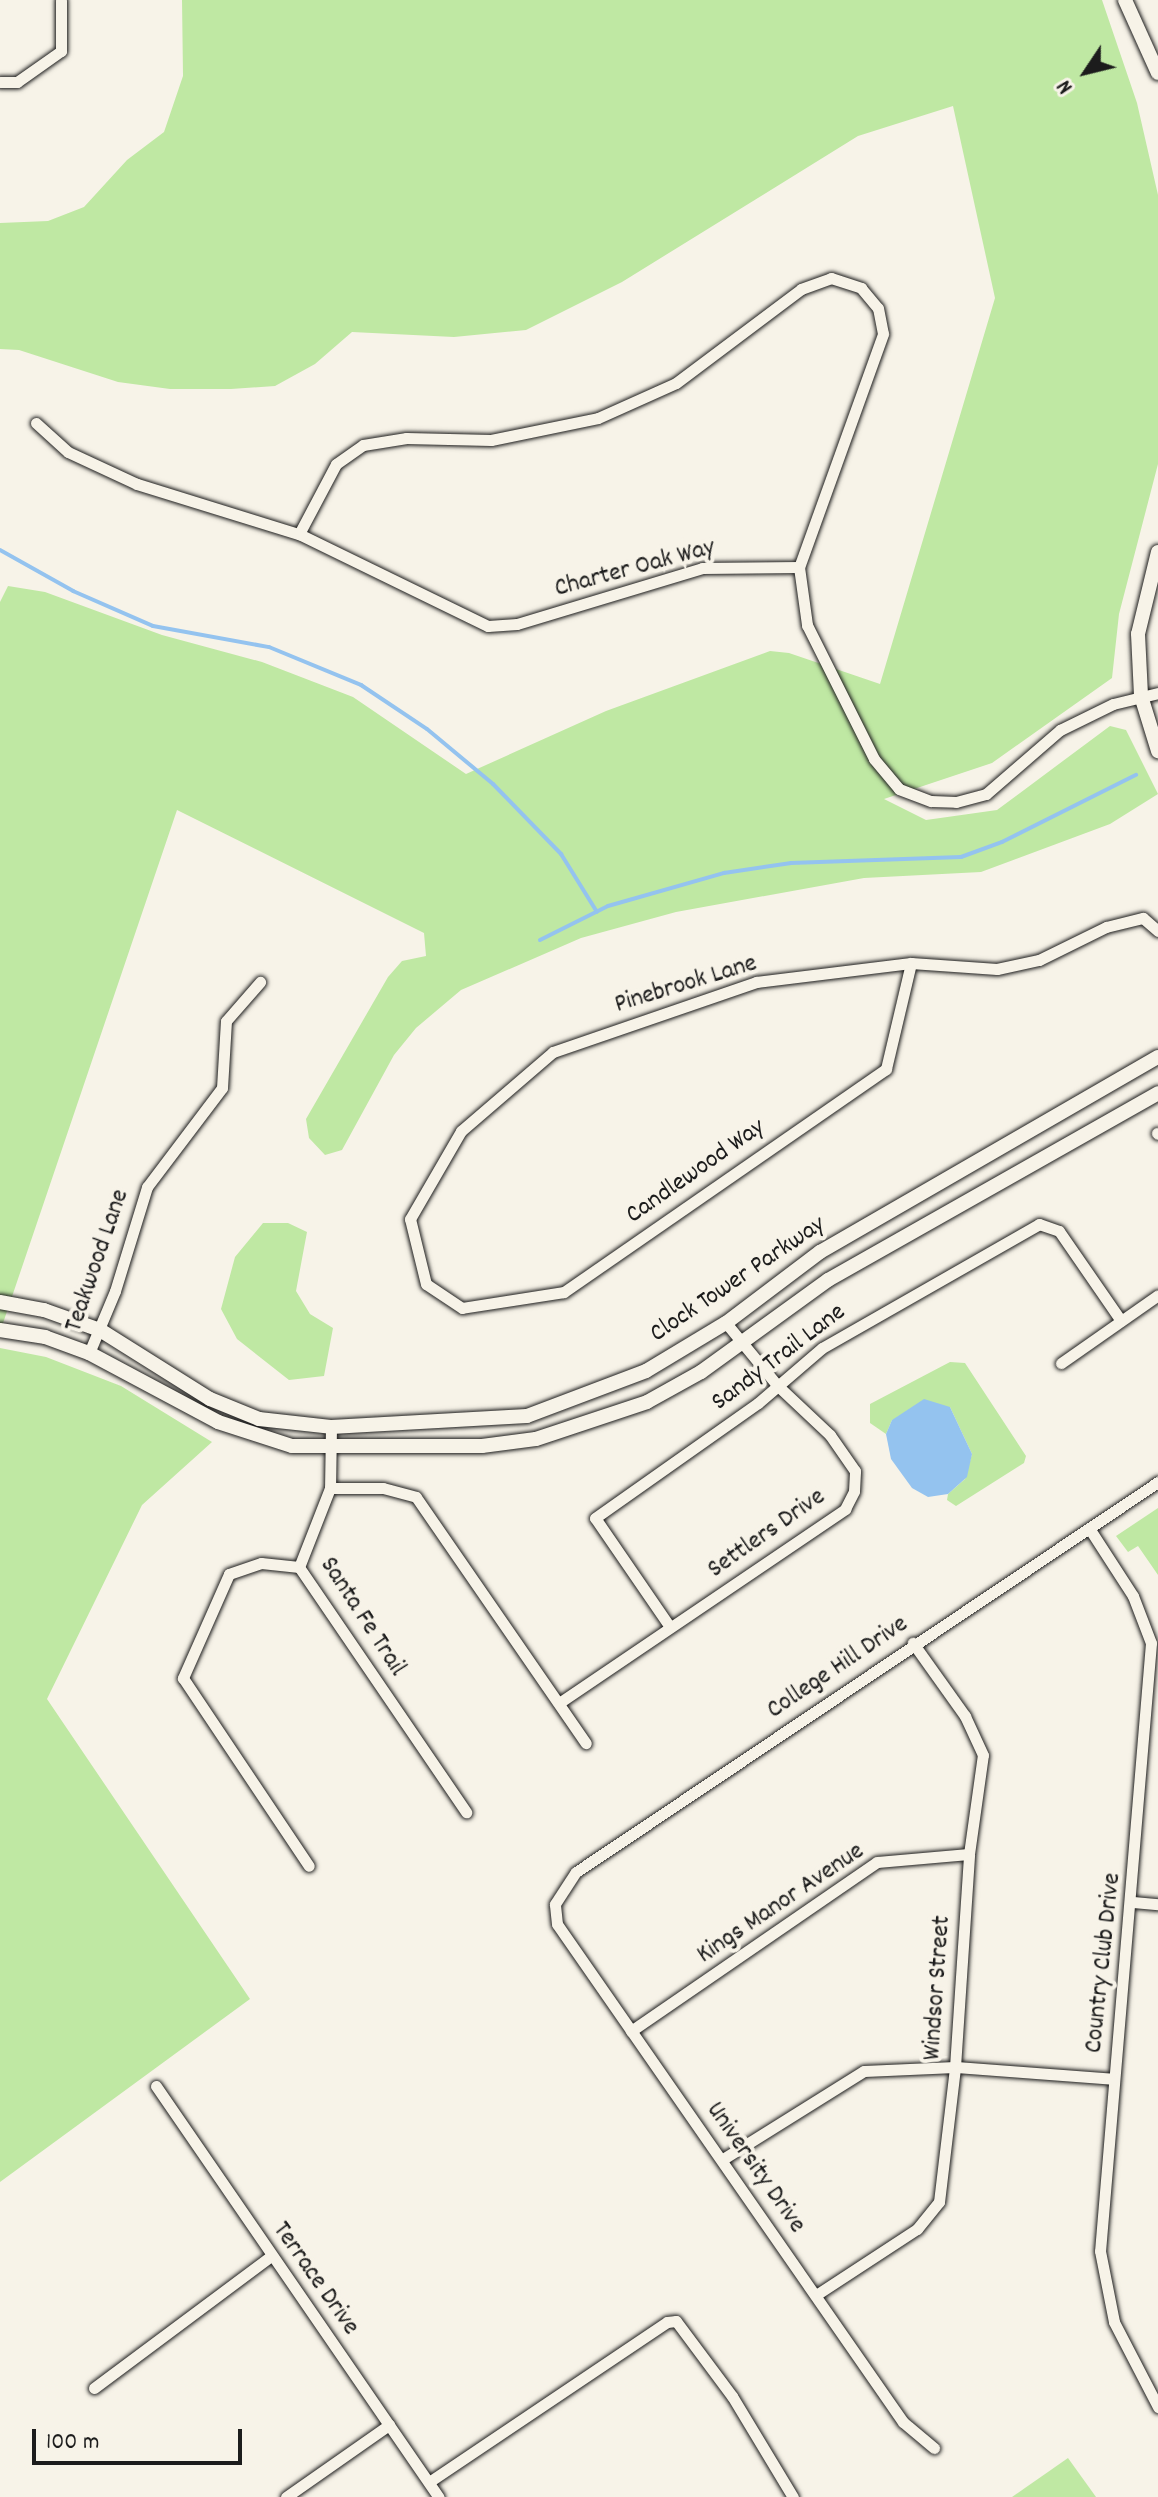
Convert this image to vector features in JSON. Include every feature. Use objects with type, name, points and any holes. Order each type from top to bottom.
[{"type":"street","points":[[0,82],[17,82],[61,51],[61,0]]},
{"type":"street","points":[[1125,0],[1158,73]]},
{"type":"street","points":[[299,534],[336,464],[363,445],[406,438],[491,440],[598,418],[676,383],[801,289],[831,278],[861,288],[878,308],[883,334],[799,567],[807,625],[874,759],[890,781],[916,796],[944,803],[986,794],[1060,730],[1141,696],[1158,693]]},
{"type":"street","name":"Charter Oak Way","points":[[36,423],[68,452],[137,484],[299,534],[488,626],[517,624],[702,568],[799,567]]},
{"type":"street","points":[[1158,552],[1138,634],[1141,696],[1158,751]]},
{"type":"street","name":"Pinebrook Lane","points":[[426,1284],[410,1219],[461,1131],[553,1052],[756,982],[911,963],[997,969],[1039,960],[1106,927],[1143,918],[1158,931]]},
{"type":"street","name":"Candlewood Way","points":[[426,1284],[462,1308],[564,1292],[886,1069],[911,963]]},
{"type":"street","name":"Teakwood Lane","points":[[89,1353],[100,1330],[147,1187],[222,1088],[226,1021],[260,982]]},
{"type":"street","name":"Clock Tower Parkway","points":[[0,1302],[44,1310],[100,1330],[210,1399],[259,1419],[331,1427],[527,1416],[646,1371],[726,1323],[834,1244],[1158,1057]]},
{"type":"street","name":"Clock Tower Parkway","points":[[0,1330],[45,1337],[89,1353],[256,1437],[331,1450],[482,1446],[536,1439],[647,1402],[742,1342],[828,1280],[1158,1093]]},
{"type":"street","name":"Sandy Trail Lane","points":[[670,1627],[595,1518],[880,1312],[1039,1224],[1059,1231],[1121,1321]]},
{"type":"street","points":[[1061,1363],[1158,1295]]},
{"type":"street","name":"Settlers Drive","points":[[559,1703],[845,1509],[854,1491],[855,1471],[830,1435],[777,1385],[726,1323]]},
{"type":"street","name":"Santa Fe Trail","points":[[331,1427],[330,1488],[299,1567],[466,1812]]},
{"type":"street","name":"College Hill Drive","points":[[555,1904],[576,1872],[913,1643],[1158,1482]]},
{"type":"street","points":[[330,1488],[383,1488],[416,1497],[586,1743]]},
{"type":"street","name":"Country Club Drive","points":[[1089,1528],[1132,1594],[1151,1643],[1133,1902],[1100,2251],[1114,2322],[1158,2407]]},
{"type":"street","points":[[299,1567],[261,1563],[229,1574],[183,1678],[309,1866]]},
{"type":"street","name":"Windsor Street","points":[[816,2295],[917,2229],[939,2202],[955,2067],[969,1854],[983,1755],[965,1716],[913,1643]]},
{"type":"street","name":"Kings Manor Avenue","points":[[631,2031],[877,1862],[969,1854]]},
{"type":"street","points":[[1133,1902],[1158,1904]]},
{"type":"street","name":"University Drive","points":[[555,1904],[557,1924],[903,2422],[934,2448]]},
{"type":"street","points":[[723,2159],[864,2071],[955,2067],[1114,2079]]},
{"type":"street","name":"Terrace Drive","points":[[156,2086],[439,2497]]},
{"type":"street","points":[[94,2388],[271,2256]]},
{"type":"street","points":[[429,2482],[667,2322],[676,2321],[732,2396],[793,2497]]},
{"type":"street","points":[[286,2497],[389,2425]]},
{"type":"green space","points":[[182,0],[1102,0],[1137,103],[1158,195],[1158,464],[1119,614],[1112,678],[992,763],[884,799],[926,820],[997,810],[1110,726],[1126,730],[1158,794],[1110,824],[981,872],[864,878],[676,912],[581,938],[461,990],[416,1028],[394,1055],[342,1150],[325,1155],[309,1138],[306,1119],[388,977],[402,961],[426,956],[424,933],[177,810],[0,1332],[0,602],[8,586],[45,592],[162,635],[262,662],[353,697],[466,774],[606,711],[770,651],[789,653],[880,684],[995,298],[953,106],[858,136],[622,282],[526,330],[454,337],[352,332],[315,364],[275,386],[231,389],[170,389],[118,382],[19,350],[0,349],[0,223],[48,221],[84,207],[127,160],[164,132],[183,76]]},
{"type":"green space","points":[[263,1223],[288,1223],[307,1232],[296,1291],[310,1314],[333,1328],[324,1376],[289,1380],[237,1339],[221,1309],[235,1257]]},
{"type":"green space","points":[[0,1348],[46,1357],[121,1386],[212,1442],[142,1505],[47,1699],[250,1999],[0,2182]]},
{"type":"green space","points":[[950,1362],[965,1363],[1026,1456],[1024,1463],[956,1506],[947,1500],[948,1494],[965,1479],[972,1454],[950,1407],[892,1420],[886,1434],[870,1423],[870,1404]]},
{"type":"green space","points":[[1158,1508],[1158,1575],[1138,1546],[1128,1552],[1116,1536]]},
{"type":"green space","points":[[1068,2458],[1096,2497],[1012,2497]]},
{"type":"water","points":[[924,1399],[950,1407],[972,1454],[967,1477],[948,1494],[928,1497],[912,1488],[891,1459],[886,1434],[892,1420]]},
{"type":"waterway","points":[[0,550],[73,591],[153,626],[269,647],[361,685],[427,729],[493,784],[561,854],[597,912]]},
{"type":"waterway","points":[[540,940],[608,906],[724,873],[791,863],[961,857],[1002,842],[1136,775]]}]
